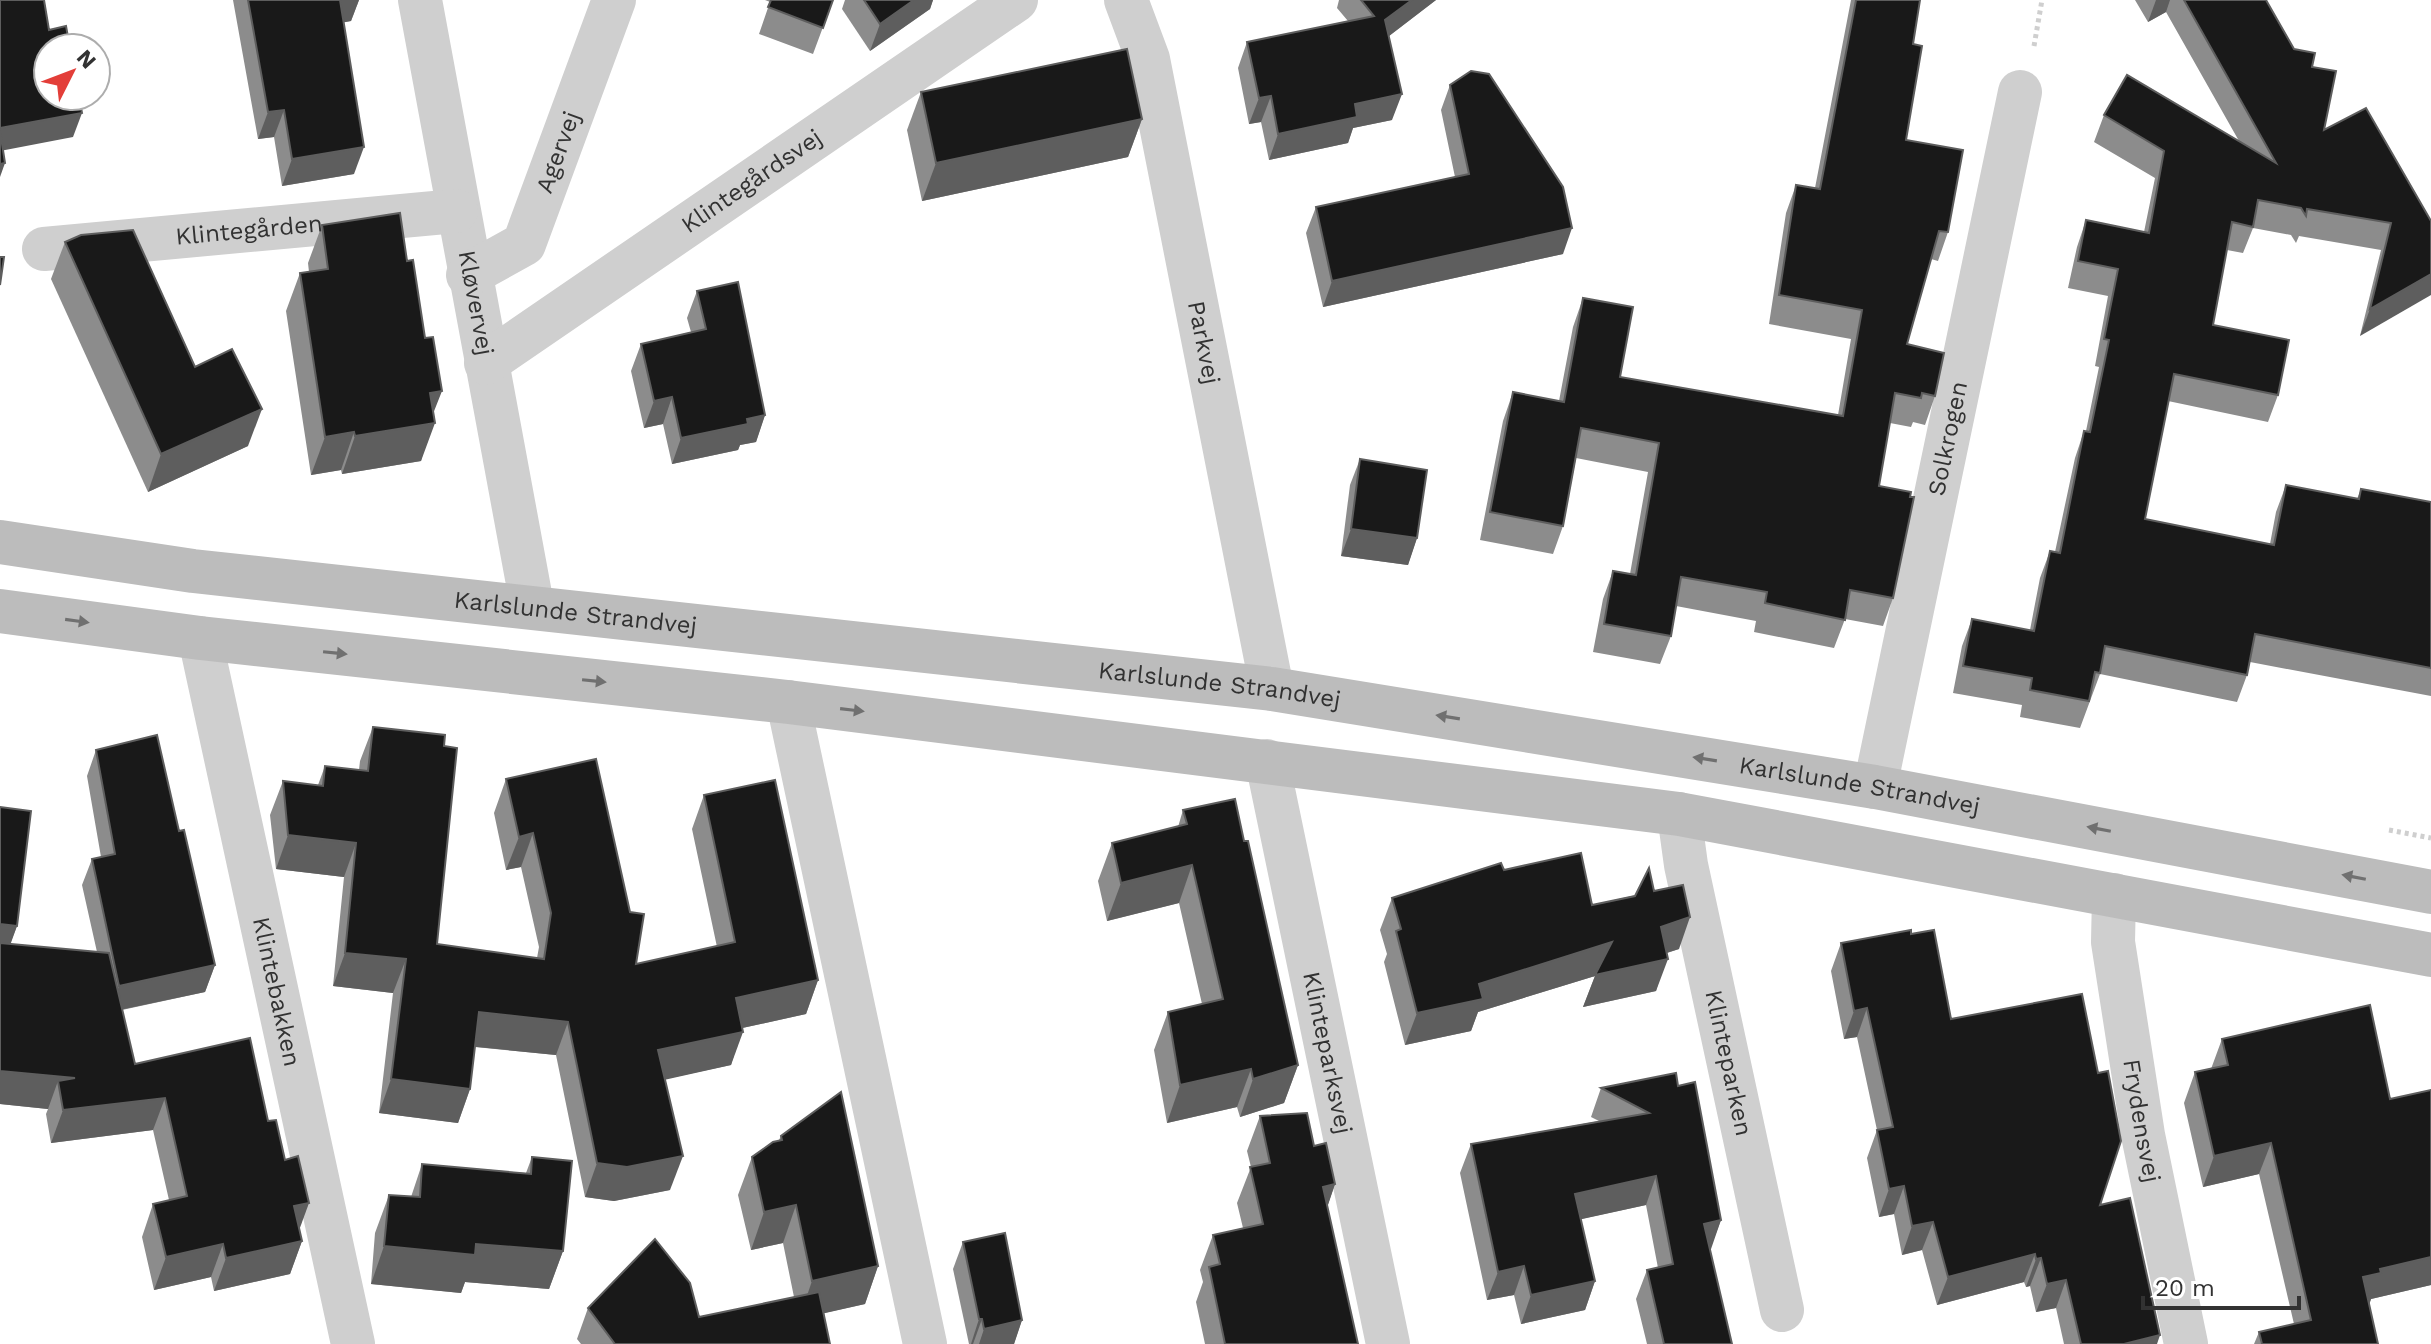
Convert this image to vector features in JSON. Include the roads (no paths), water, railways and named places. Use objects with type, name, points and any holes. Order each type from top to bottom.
[{"type":"main road","name":"Karlslunde Strandvej","points":[[0,542],[193,571],[532,605],[1272,689],[1875,787],[2431,892]]},
{"type":"main road","points":[[0,611],[200,638],[788,702],[1679,814],[2431,955]]},
{"type":"street","name":"Kløvervej","points":[[420,0],[456,211],[532,605]]},
{"type":"street","name":"Agervej","points":[[468,275],[524,244],[614,0]]},
{"type":"street","name":"Klintegårdsvej","points":[[486,363],[1016,0]]},
{"type":"street","name":"Parkvej","points":[[1126,0],[1148,59],[1272,689]]},
{"type":"street","name":"Solkrogen","points":[[1875,787],[2020,92]]},
{"type":"street","name":"Klintegården","points":[[44,249],[456,211]]},
{"type":"street","name":"Klintebakken","points":[[200,638],[353,1344]]},
{"type":"street","points":[[788,702],[925,1344]]},
{"type":"street","name":"Klinteparksvej","points":[[1267,761],[1388,1344]]},
{"type":"street","name":"Klinteparken","points":[[1679,814],[1686,865],[1782,1310]]},
{"type":"street","name":"Frydensvej","points":[[2114,895],[2113,942],[2143,1135],[2186,1344]]}]
